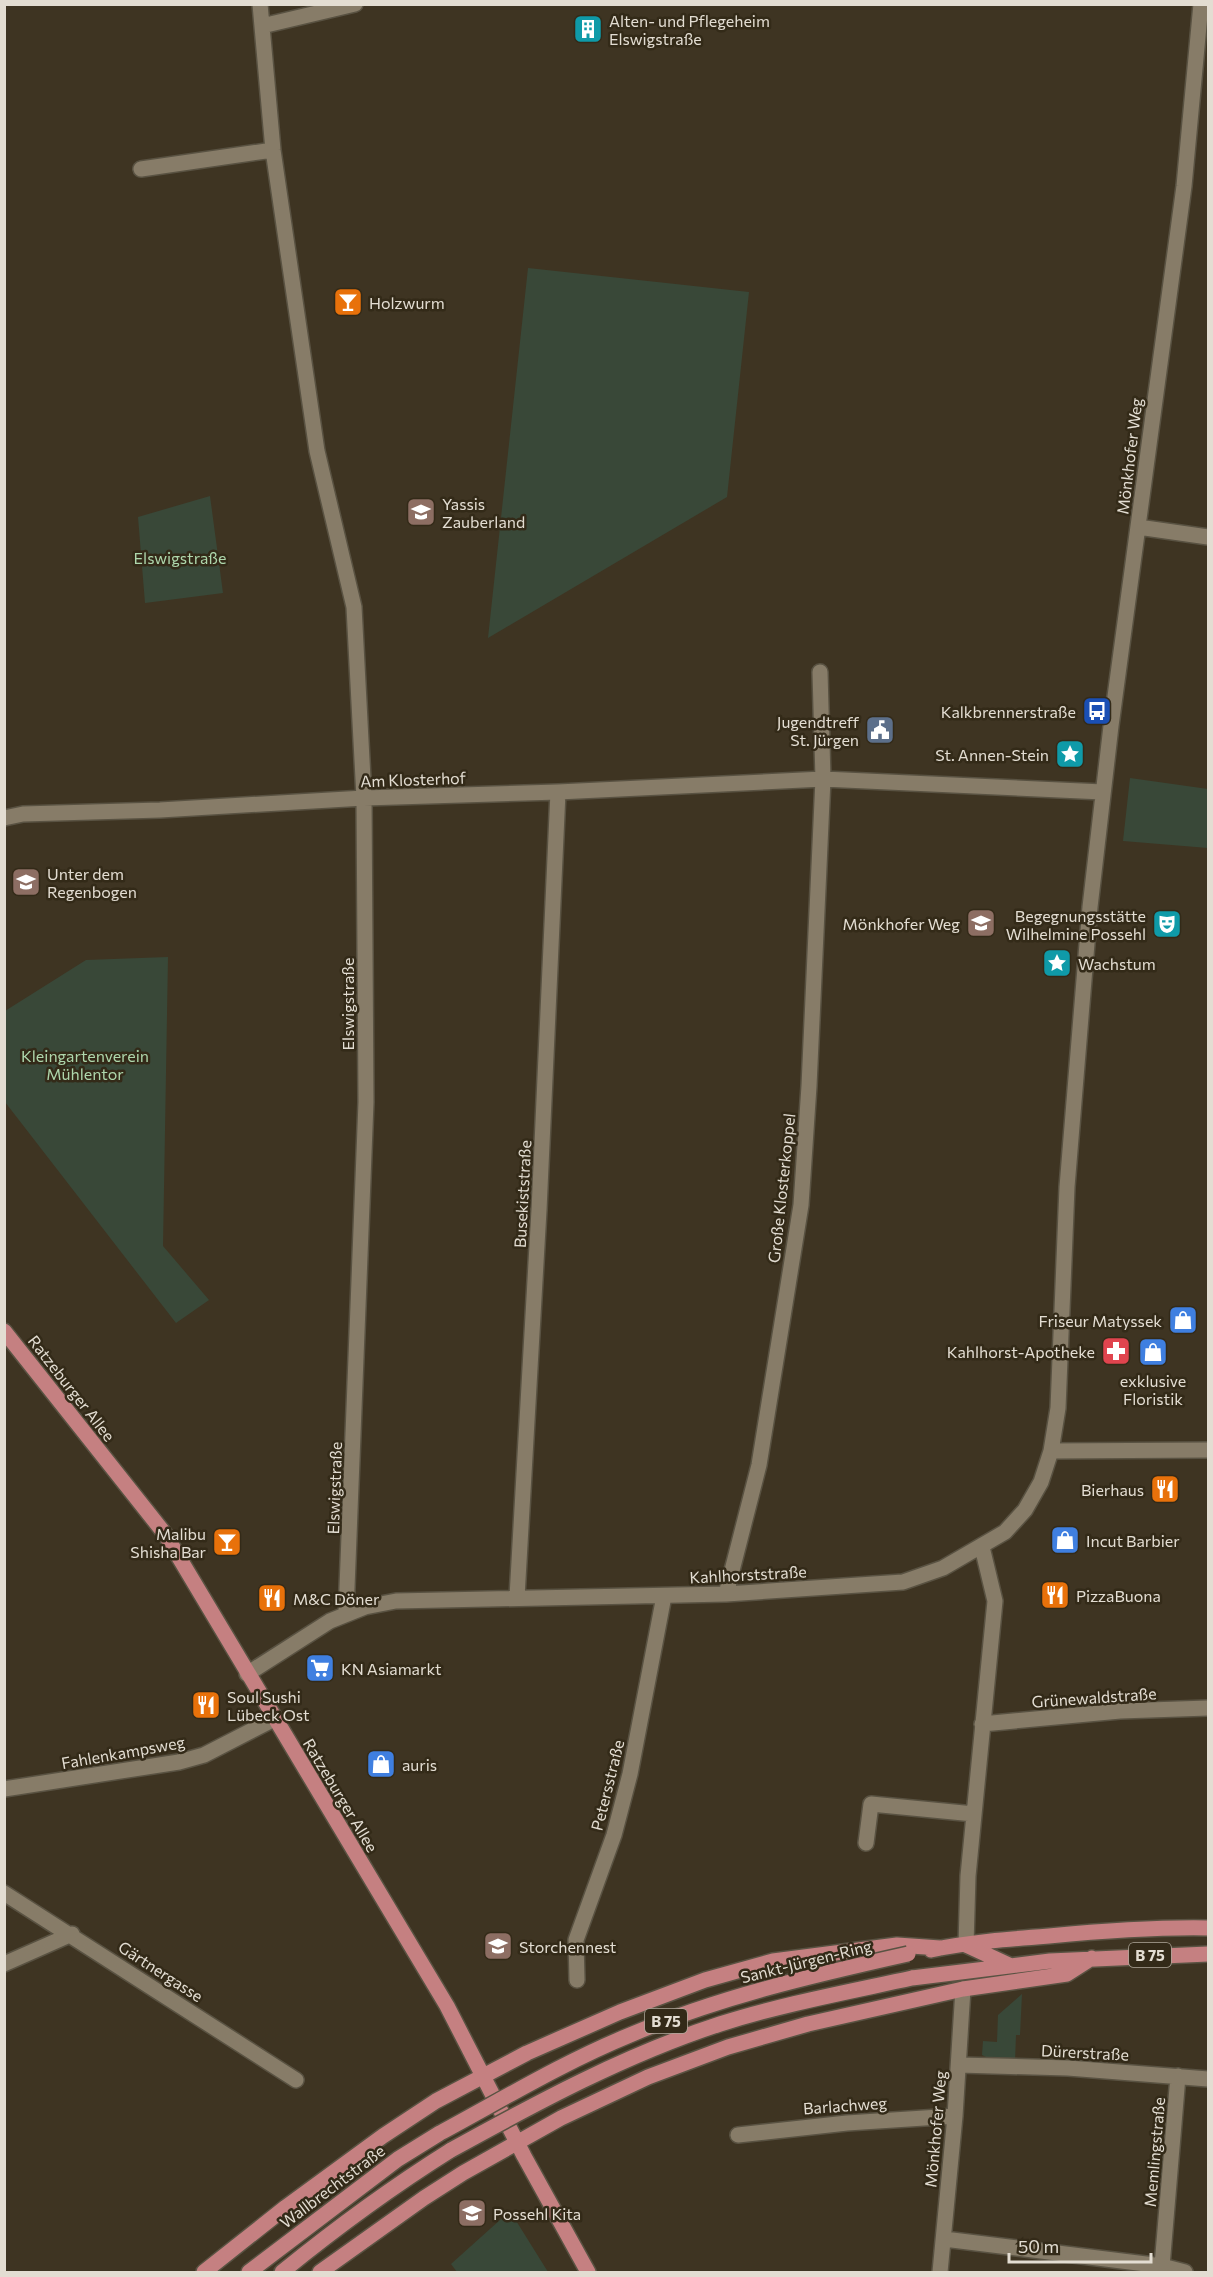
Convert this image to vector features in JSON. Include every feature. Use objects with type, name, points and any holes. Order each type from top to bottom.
[{"type":"main road","name":"Ratzeburger Allee","points":[[4,1331],[165,1534],[447,2006],[517,2143],[588,2272]]},
{"type":"main road","name":"Sankt-Jürgen-Ring","points":[[440,2133],[552,2072],[630,2034],[713,2004],[798,1979],[940,1948],[1084,1933],[1209,1928]]},
{"type":"main road","points":[[204,2272],[286,2207],[436,2102],[527,2053],[620,2012],[705,1980],[773,1960],[897,1945],[940,1948]]},
{"type":"main road","points":[[966,1945],[1009,1965]]},
{"type":"main road","name":"B 75","points":[[282,2272],[409,2177],[451,2150],[561,2090],[638,2055],[710,2028],[803,2001],[912,1978],[1009,1965],[1092,1958],[1209,1954]]},
{"type":"main road","points":[[320,2272],[424,2198],[472,2168],[593,2102],[648,2077],[728,2047],[808,2024],[963,1989],[1067,1974],[1092,1958]]},
{"type":"main road","name":"Wallbrechtstraße","points":[[249,2272],[398,2159],[440,2133]]},
{"type":"street","name":"Elswigstraße","points":[[260,4],[273,150],[317,451],[354,607],[364,798],[366,1102],[346,1613]]},
{"type":"street","points":[[262,26],[355,4]]},
{"type":"street","name":"Mönkhofer Weg","points":[[1051,1451],[1058,1408],[1067,1187],[1073,1104],[1103,792],[1204,31],[1201,4]]},
{"type":"street","points":[[141,169],[273,150]]},
{"type":"street","points":[[1138,527],[1209,537]]},
{"type":"street","points":[[820,672],[823,779]]},
{"type":"street","name":"Am Klosterhof","points":[[4,818],[23,814],[160,810],[364,798],[558,792],[823,779],[1103,792]]},
{"type":"street","name":"Große Klosterkoppel","points":[[726,1594],[759,1465],[800,1214],[823,779]]},
{"type":"street","name":"Busekiststraße","points":[[518,1597],[558,792]]},
{"type":"street","points":[[1051,1451],[1209,1450]]},
{"type":"street","name":"Kahlhorststraße","points":[[248,1674],[346,1613],[396,1601],[726,1594],[903,1582],[943,1568],[1005,1532],[1025,1510],[1041,1482],[1051,1451]]},
{"type":"street","points":[[966,1945],[968,1876],[995,1601],[982,1547]]},
{"type":"street","name":"Petersstraße","points":[[577,1980],[576,1940],[614,1835],[630,1774],[664,1596]]},
{"type":"street","name":"Grünewaldstraße","points":[[982,1724],[1120,1711],[1209,1708]]},
{"type":"street","name":"Fahlenkampsweg","points":[[4,1789],[179,1762],[204,1755],[274,1719]]},
{"type":"street","points":[[866,1842],[870,1804],[974,1814]]},
{"type":"street","name":"Gärtnergasse","points":[[4,1893],[72,1934],[296,2080]]},
{"type":"street","points":[[4,1964],[72,1934]]},
{"type":"street","name":"Mönkhofer Weg","points":[[940,2272],[955,2116],[963,1989]]},
{"type":"street","name":"Dürerstraße","points":[[959,2065],[1068,2068],[1209,2079]]},
{"type":"street","name":"Memlingstraße","points":[[1162,2266],[1178,2076]]},
{"type":"street","name":"Barlachweg","points":[[738,2135],[847,2123],[955,2116]]},
{"type":"street","points":[[944,2239],[1162,2266],[1185,2272]]},
{"type":"green space","points":[[528,268],[749,292],[727,497],[488,638]]},
{"type":"green space","name":"Elswigstraße","points":[[210,496],[223,593],[145,603],[138,517]]},
{"type":"green space","points":[[1130,778],[1208,789],[1208,848],[1123,841]]},
{"type":"green space","name":"Kleingartenverein Mühlentor","points":[[168,957],[163,1246],[209,1300],[176,1323],[5,1102],[5,1011],[86,960]]},
{"type":"green space","points":[[1022,1994],[1020,2035],[1016,2035],[1015,2061],[992,2060],[982,2055],[983,2041],[997,2042],[998,2015]]},
{"type":"green space","points":[[510,2211],[548,2272],[457,2272],[451,2264]]},
{"type":"place","name":"Alten- und Pflegeheim Elswigstraße","points":[[588,29]]},
{"type":"place","name":"Holzwurm","points":[[348,302]]},
{"type":"place","name":"Yassis Zauberland","points":[[421,512]]},
{"type":"place","name":"Kalkbrennerstraße","points":[[1097,711]]},
{"type":"place","name":"Jugendtreff St. Jürgen","points":[[880,730]]},
{"type":"place","name":"St. Annen-Stein","points":[[1070,754]]},
{"type":"place","name":"Unter dem Regenbogen","points":[[26,882]]},
{"type":"place","name":"Mönkhofer Weg","points":[[981,923]]},
{"type":"place","name":"Begegnungsstätte Wilhelmine Possehl","points":[[1167,924]]},
{"type":"place","name":"Wachstum","points":[[1057,963]]},
{"type":"place","name":"Friseur Matyssek","points":[[1183,1320]]},
{"type":"place","name":"Kahlhorst-Apotheke","points":[[1116,1351]]},
{"type":"place","name":"exklusive Floristik","points":[[1153,1352]]},
{"type":"place","name":"Bierhaus","points":[[1165,1489]]},
{"type":"place","name":"Incut Barbier","points":[[1065,1540]]},
{"type":"place","name":"Malibu Shisha Bar","points":[[227,1542]]},
{"type":"place","name":"PizzaBuona","points":[[1055,1595]]},
{"type":"place","name":"M&C Döner","points":[[272,1598]]},
{"type":"place","name":"KN Asiamarkt","points":[[320,1668]]},
{"type":"place","name":"Soul Sushi Lübeck Ost","points":[[206,1705]]},
{"type":"place","name":"auris","points":[[381,1764]]},
{"type":"place","name":"Storchennest","points":[[498,1946]]},
{"type":"place","name":"Possehl Kita","points":[[472,2213]]}]
